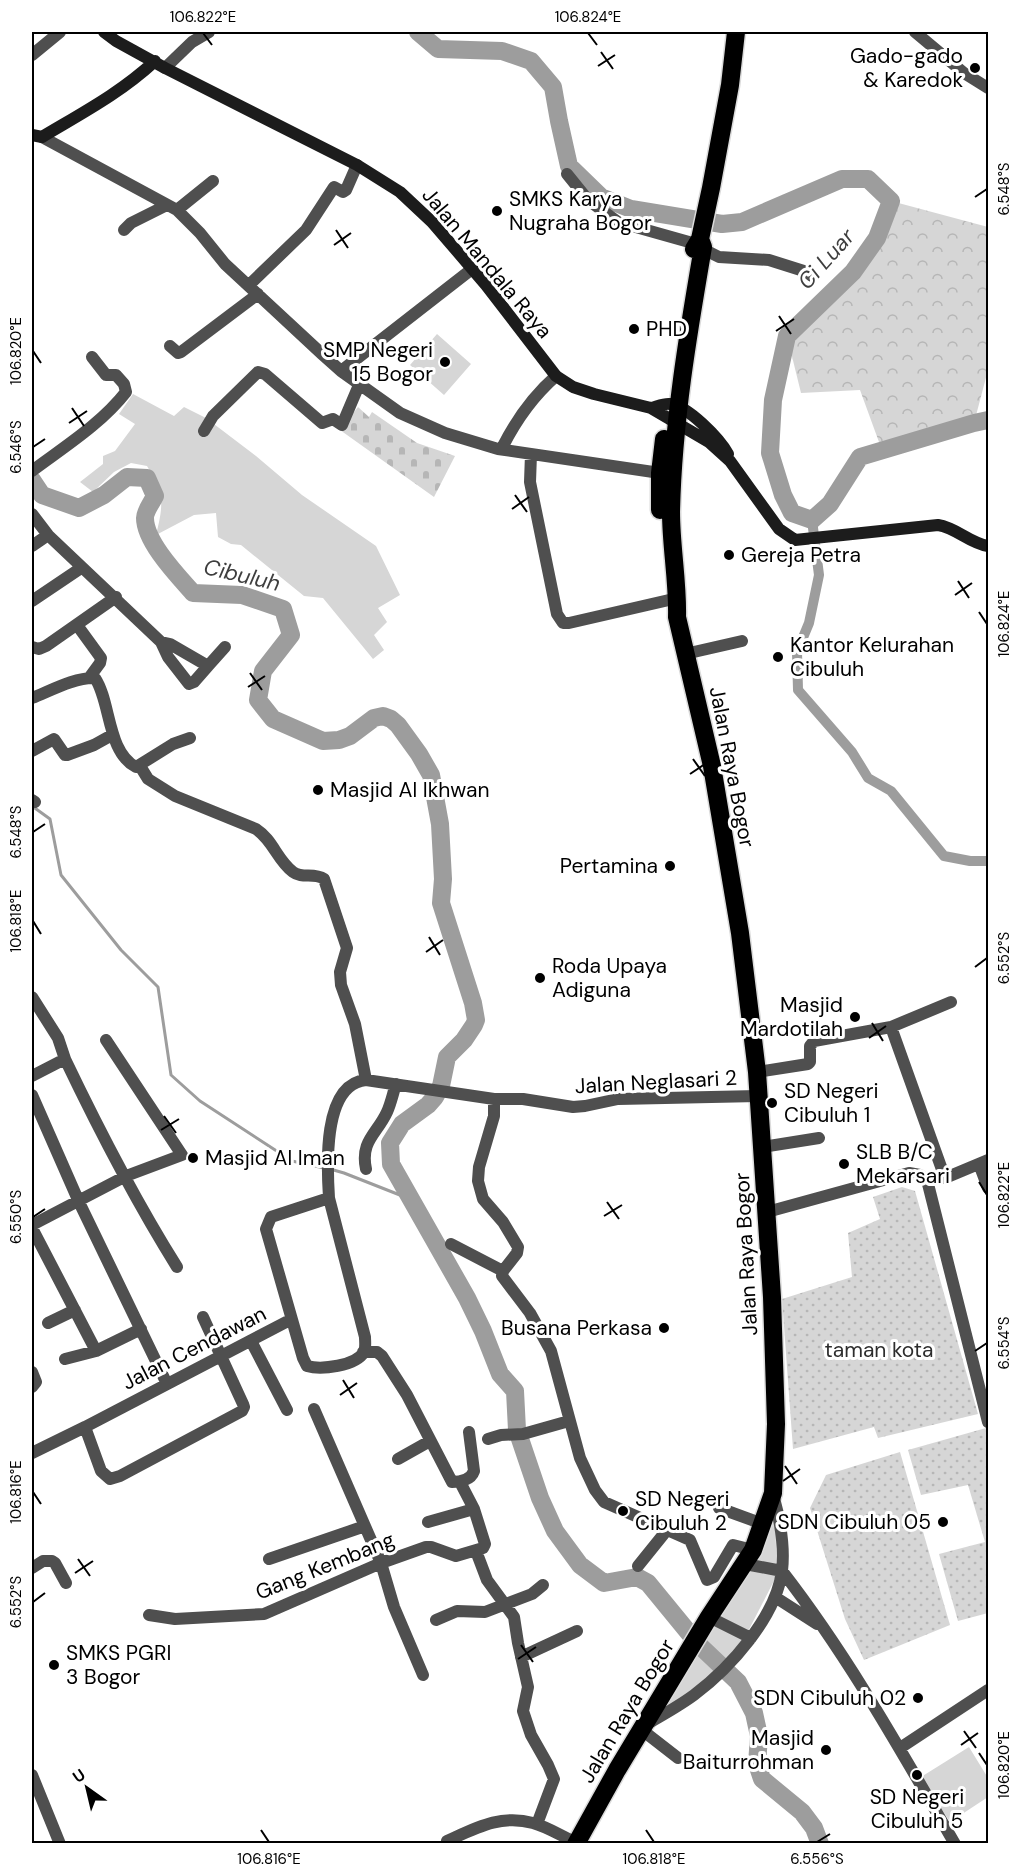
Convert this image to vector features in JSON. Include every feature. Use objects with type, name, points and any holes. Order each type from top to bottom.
[{"type":"highway","name":"Jalan Raya Bogor","points":[[577,1843],[616,1770],[749,1557],[773,1493],[776,1424],[767,1212],[757,1072],[731,877],[712,766],[677,617],[669,600],[660,532],[660,473],[688,268],[700,242],[730,85],[736,32]]},
{"type":"highway","name":"Jalan Raya Bogor","points":[[668,411],[671,540],[678,599],[677,617]]},
{"type":"street","points":[[32,55],[60,32]]},
{"type":"street","name":"Jalan Mandala Raya","points":[[104,32],[160,65],[357,165],[400,192],[432,222],[472,269],[556,376],[573,387],[594,394],[668,411],[729,458],[779,529],[795,540],[938,525],[947,526],[979,544],[988,546]]},
{"type":"street","points":[[37,136],[84,114],[209,32]]},
{"type":"street","points":[[915,32],[964,73],[988,88]]},
{"type":"street","points":[[37,136],[120,178],[172,208],[200,233],[225,264],[341,371],[400,414],[424,425],[482,444],[531,454],[660,473]]},
{"type":"street","points":[[170,346],[178,353],[181,352],[254,290],[306,230],[334,187],[343,192],[346,190],[357,165]]},
{"type":"street","points":[[567,174],[588,201],[618,222],[700,242],[719,257],[769,260],[807,272],[812,276]]},
{"type":"street","points":[[124,230],[131,223],[172,208],[213,181]]},
{"type":"street","points":[[341,371],[472,269]]},
{"type":"street","points":[[32,471],[72,442],[118,402],[126,392],[124,384],[116,375],[105,375],[92,357]]},
{"type":"street","points":[[204,431],[213,416],[258,372],[265,374],[322,423],[333,419],[342,425],[359,385]]},
{"type":"street","points":[[502,448],[522,412],[540,390],[556,376]]},
{"type":"street","points":[[531,454],[530,482],[560,621],[569,623],[669,600]]},
{"type":"street","points":[[32,514],[48,535],[81,568],[116,597],[161,642],[168,657],[189,684],[194,682],[225,647]]},
{"type":"street","points":[[32,546],[48,535]]},
{"type":"street","points":[[32,601],[81,568]]},
{"type":"street","points":[[32,647],[42,648],[116,597]]},
{"type":"street","points":[[77,625],[101,658],[89,678]]},
{"type":"street","points":[[686,654],[742,641]]},
{"type":"street","points":[[161,642],[170,644],[208,666]]},
{"type":"street","points":[[32,698],[89,678],[95,678],[112,735],[129,762],[136,767],[173,744],[190,738]]},
{"type":"street","points":[[32,751],[54,739],[65,755],[68,755],[112,735]]},
{"type":"street","points":[[140,766],[148,779],[176,796],[256,829],[265,835],[279,858],[295,874],[301,876],[316,874],[323,878],[347,948],[340,972],[340,985],[354,1024],[366,1080]]},
{"type":"street","points":[[32,997],[58,1038],[64,1059],[144,1214],[177,1266]]},
{"type":"street","points":[[757,1072],[808,1064],[810,1046],[814,1041],[891,1027],[951,1002]]},
{"type":"street","points":[[891,1027],[943,1176],[948,1178],[984,1162],[988,1188]]},
{"type":"street","points":[[96,1351],[32,1226],[126,1176],[182,1155],[106,1040]]},
{"type":"street","points":[[32,1076],[64,1059]]},
{"type":"street","points":[[366,1169],[365,1150],[368,1141],[387,1111],[396,1084],[366,1080],[351,1085],[336,1107],[330,1124],[329,1198],[365,1337],[363,1352],[377,1352],[382,1356],[407,1395],[452,1482],[460,1482],[473,1475],[469,1432]]},
{"type":"street","name":"Jalan Neglasari 2","points":[[396,1084],[494,1100],[523,1100],[573,1107],[618,1099],[758,1096]]},
{"type":"street","points":[[32,1095],[79,1202],[167,1384]]},
{"type":"street","points":[[494,1100],[494,1116],[479,1167],[478,1181],[483,1199],[503,1222],[518,1247],[517,1253],[503,1271],[502,1276],[530,1313],[551,1351],[569,1421],[589,1479],[604,1502],[690,1540],[707,1580],[714,1577],[733,1545],[749,1557],[782,1571],[852,1671],[900,1748],[955,1844]]},
{"type":"street","points":[[762,1147],[819,1138]]},
{"type":"street","points":[[767,1212],[909,1173],[920,1175],[927,1180],[988,1422]]},
{"type":"street","points":[[290,1320],[266,1229],[267,1222],[271,1217],[329,1198]]},
{"type":"street","points":[[450,1244],[503,1271]]},
{"type":"street","points":[[48,1323],[75,1310]]},
{"type":"street","points":[[85,1427],[103,1474],[110,1479],[120,1476],[242,1410],[243,1404],[202,1317]]},
{"type":"street","name":"Jalan Cendawan","points":[[32,1453],[290,1320],[307,1366],[320,1368],[334,1366],[350,1361],[363,1352]]},
{"type":"street","points":[[65,1359],[96,1351],[141,1329]]},
{"type":"street","points":[[251,1341],[287,1410]]},
{"type":"street","points":[[32,1372],[36,1382],[32,1387]]},
{"type":"street","points":[[314,1408],[381,1563],[394,1606],[423,1675]]},
{"type":"street","points":[[488,1439],[569,1421]]},
{"type":"street","points":[[398,1459],[430,1441]]},
{"type":"street","points":[[460,1482],[474,1509],[486,1547],[476,1551],[487,1580],[514,1617],[520,1657],[528,1687],[523,1712],[531,1735],[554,1779],[537,1824]]},
{"type":"street","points":[[678,1758],[644,1727],[710,1682],[751,1638],[775,1597],[782,1571],[782,1535],[773,1493]]},
{"type":"street","points":[[719,1508],[763,1524]]},
{"type":"street","points":[[428,1522],[474,1509]]},
{"type":"street","points":[[269,1559],[365,1526]]},
{"type":"street","points":[[638,1566],[667,1530]]},
{"type":"street","name":"Gang Kembang","points":[[149,1615],[175,1619],[264,1614],[381,1563],[426,1547],[452,1556],[476,1551]]},
{"type":"street","points":[[32,1568],[43,1562],[52,1561],[66,1583]]},
{"type":"street","points":[[436,1620],[457,1611],[486,1612],[532,1594],[543,1585]]},
{"type":"street","points":[[775,1597],[821,1626]]},
{"type":"street","points":[[707,1621],[751,1638]]},
{"type":"street","points":[[520,1657],[577,1631]]},
{"type":"street","points":[[900,1748],[988,1690]]},
{"type":"street","points":[[32,1775],[60,1844]]},
{"type":"street","points":[[447,1841],[499,1820],[514,1820],[537,1824],[577,1843]]},
{"type":"green space","points":[[891,201],[988,227],[988,370],[974,423],[883,453],[860,390],[801,393],[787,336],[837,289]]},
{"type":"green space","points":[[437,334],[471,364],[444,395],[410,365]]},
{"type":"green space","points":[[133,394],[174,416],[184,407],[206,418],[302,495],[376,546],[400,595],[378,608],[387,622],[374,635],[384,650],[373,659],[323,598],[304,596],[241,545],[231,544],[218,537],[216,513],[194,515],[156,535],[161,499],[157,484],[147,466],[131,463],[114,472],[93,492],[80,482],[103,464],[103,456],[115,451],[135,424],[119,414]]},
{"type":"green space","points":[[358,407],[369,417],[372,412],[417,443],[455,456],[434,497],[340,430]]},
{"type":"green space","name":"taman kota","points":[[902,1187],[915,1191],[978,1414],[878,1438],[874,1427],[793,1449],[782,1299],[852,1277],[848,1233],[880,1219],[873,1197]]},
{"type":"green space","points":[[986,1428],[988,1437],[988,1613],[958,1621],[939,1554],[985,1542],[968,1485],[921,1495],[908,1450]]},
{"type":"green space","points":[[900,1452],[950,1625],[864,1660],[845,1619],[810,1508],[826,1475]]},
{"type":"green space","points":[[775,1518],[777,1575],[741,1645],[700,1687],[650,1721]]},
{"type":"green space","points":[[969,1747],[988,1778],[988,1797],[950,1822],[921,1777]]},
{"type":"waterway","name":"Ci Luar","points":[[418,32],[438,49],[502,51],[531,61],[553,87],[569,166],[601,197],[631,209],[722,224],[742,222],[842,179],[868,179],[891,201],[877,238],[853,272],[787,336],[773,400],[770,453],[783,495],[792,513],[812,520],[830,504],[860,457],[988,420]]},
{"type":"waterway","name":"Cibuluh","points":[[32,480],[42,495],[79,508],[104,495],[127,477],[147,478],[155,496],[147,510],[146,527],[163,558],[193,593],[242,595],[283,609],[291,635],[263,671],[258,700],[273,719],[323,741],[339,740],[350,736],[374,718],[383,716],[398,725],[419,754],[431,775],[440,824],[443,879],[441,903],[473,1003],[476,1020],[464,1040],[447,1057],[441,1086],[435,1097],[402,1124],[390,1143],[391,1164],[467,1298],[500,1374],[515,1391],[517,1430],[540,1498],[555,1531],[580,1565],[604,1583],[637,1577],[648,1583],[698,1644],[738,1682],[754,1713],[759,1736],[757,1764],[762,1779],[802,1812],[814,1828],[820,1844]]},
{"type":"waterway","points":[[812,520],[819,575],[809,623],[797,652],[798,690],[852,752],[868,778],[891,791],[944,856],[970,861],[988,861]]},
{"type":"waterway","points":[[32,806],[50,819],[61,875],[121,950],[158,987],[171,1075],[200,1101],[292,1161],[324,1168]]},
{"type":"waterway","points":[[330,1169],[410,1199]]},
{"type":"place","name":"Gado-gado & Karedok","points":[[975,68]]},
{"type":"place","name":"SMKS Karya Nugraha Bogor","points":[[497,211]]},
{"type":"place","name":"PHD","points":[[634,329]]},
{"type":"place","name":"SMP Negeri 15 Bogor","points":[[445,362]]},
{"type":"place","name":"Gereja Petra","points":[[729,555]]},
{"type":"place","name":"Kantor Kelurahan Cibuluh","points":[[778,657]]},
{"type":"place","name":"Masjid Al Ikhwan","points":[[318,790]]},
{"type":"place","name":"Pertamina","points":[[670,866]]},
{"type":"place","name":"Roda Upaya Adiguna","points":[[540,978]]},
{"type":"place","name":"Masjid Mardotilah","points":[[855,1017]]},
{"type":"place","name":"SD Negeri Cibuluh 1","points":[[772,1103]]},
{"type":"place","name":"Masjid Al Iman","points":[[193,1158]]},
{"type":"place","name":"SLB B/C Mekarsari","points":[[844,1164]]},
{"type":"place","name":"Busana Perkasa","points":[[664,1328]]},
{"type":"place","name":"SD Negeri Cibuluh 2","points":[[623,1511]]},
{"type":"place","name":"SDN Cibuluh 05","points":[[943,1522]]},
{"type":"place","name":"SMKS PGRI 3 Bogor","points":[[54,1665]]},
{"type":"place","name":"SDN Cibuluh 02","points":[[918,1698]]},
{"type":"place","name":"Masjid Baiturrohman","points":[[826,1750]]},
{"type":"place","name":"SD Negeri Cibuluh 5","points":[[917,1775]]}]
